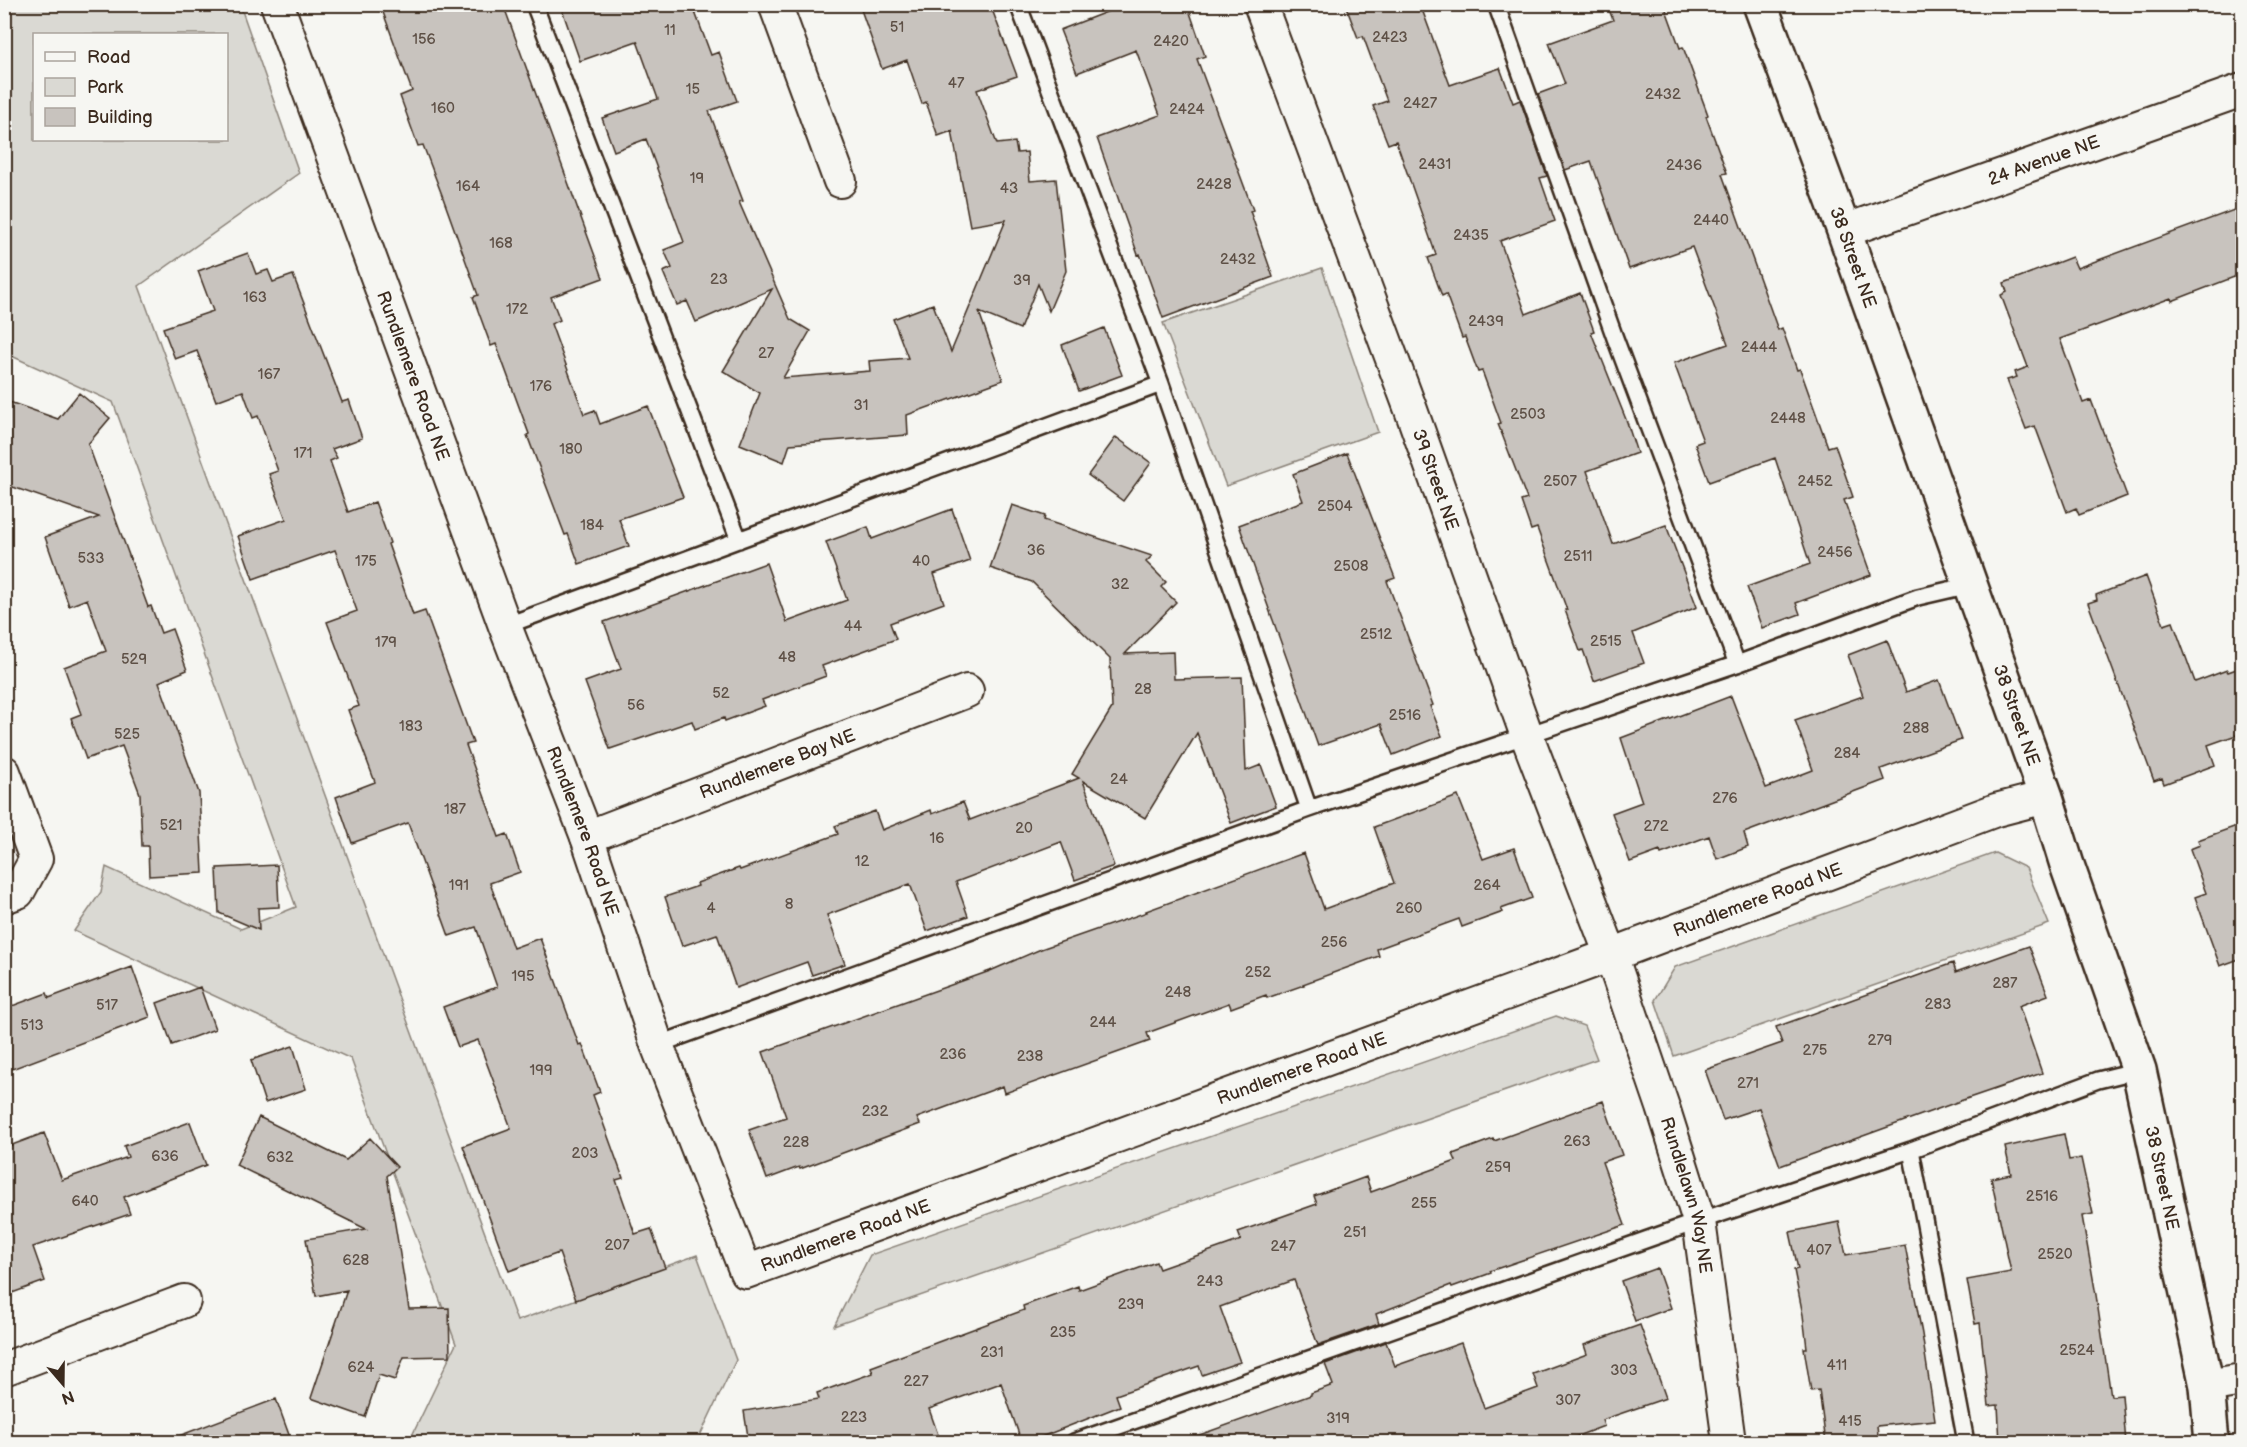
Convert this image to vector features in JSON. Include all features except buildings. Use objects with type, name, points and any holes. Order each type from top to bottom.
[{"type":"street","name":"Rundlemere Road NE","points":[[278,4],[505,626],[587,837],[657,1045],[746,1272],[1611,955],[1996,810],[2046,797]]},
{"type":"street","points":[[775,4],[840,181]]},
{"type":"street","name":"39 Street NE","points":[[1260,4],[1411,410],[1527,736],[1611,955]]},
{"type":"street","name":"38 Street NE","points":[[1760,4],[1844,231],[2046,797],[2067,865],[2139,1070],[2207,1386],[2212,1443]]},
{"type":"street","name":"24 Avenue NE","points":[[1844,231],[2242,90]]},
{"type":"street","name":"Rundlemere Bay NE","points":[[587,837],[967,691]]},
{"type":"street","points":[[4,772],[36,859],[18,892],[4,897]]},
{"type":"street","name":"Rundlelawn Way NE","points":[[1611,955],[1699,1221],[1729,1443]]},
{"type":"street","points":[[4,1369],[184,1301]]},
{"type":"street","points":[[2207,1386],[2242,1380]]},
{"type":"lane","points":[[534,4],[740,540]]},
{"type":"lane","points":[[1018,4],[1161,384],[1309,809]]},
{"type":"lane","points":[[1497,4],[1615,338],[1737,664]]},
{"type":"lane","points":[[505,626],[1161,384]]},
{"type":"lane","points":[[657,1045],[1309,809],[1737,664],[1918,597],[1970,585]]},
{"type":"lane","points":[[1074,1443],[1699,1221],[1911,1150],[2097,1080],[2139,1070]]},
{"type":"lane","points":[[1911,1150],[1966,1443]]},
{"type":"green space","points":[[5,5],[240,5],[299,173],[139,286],[517,1321],[697,1255],[736,1360],[697,1442],[409,1442],[456,1344],[351,1059],[74,931],[101,892],[106,867],[241,929],[296,907],[113,402],[5,353]]},
{"type":"green space","points":[[1322,268],[1378,432],[1226,486],[1163,323]]},
{"type":"green space","points":[[1995,853],[2026,868],[2049,924],[1674,1056],[1655,1000],[1675,967]]},
{"type":"green space","points":[[1556,1016],[1584,1026],[1597,1059],[834,1326],[870,1255]]}]
